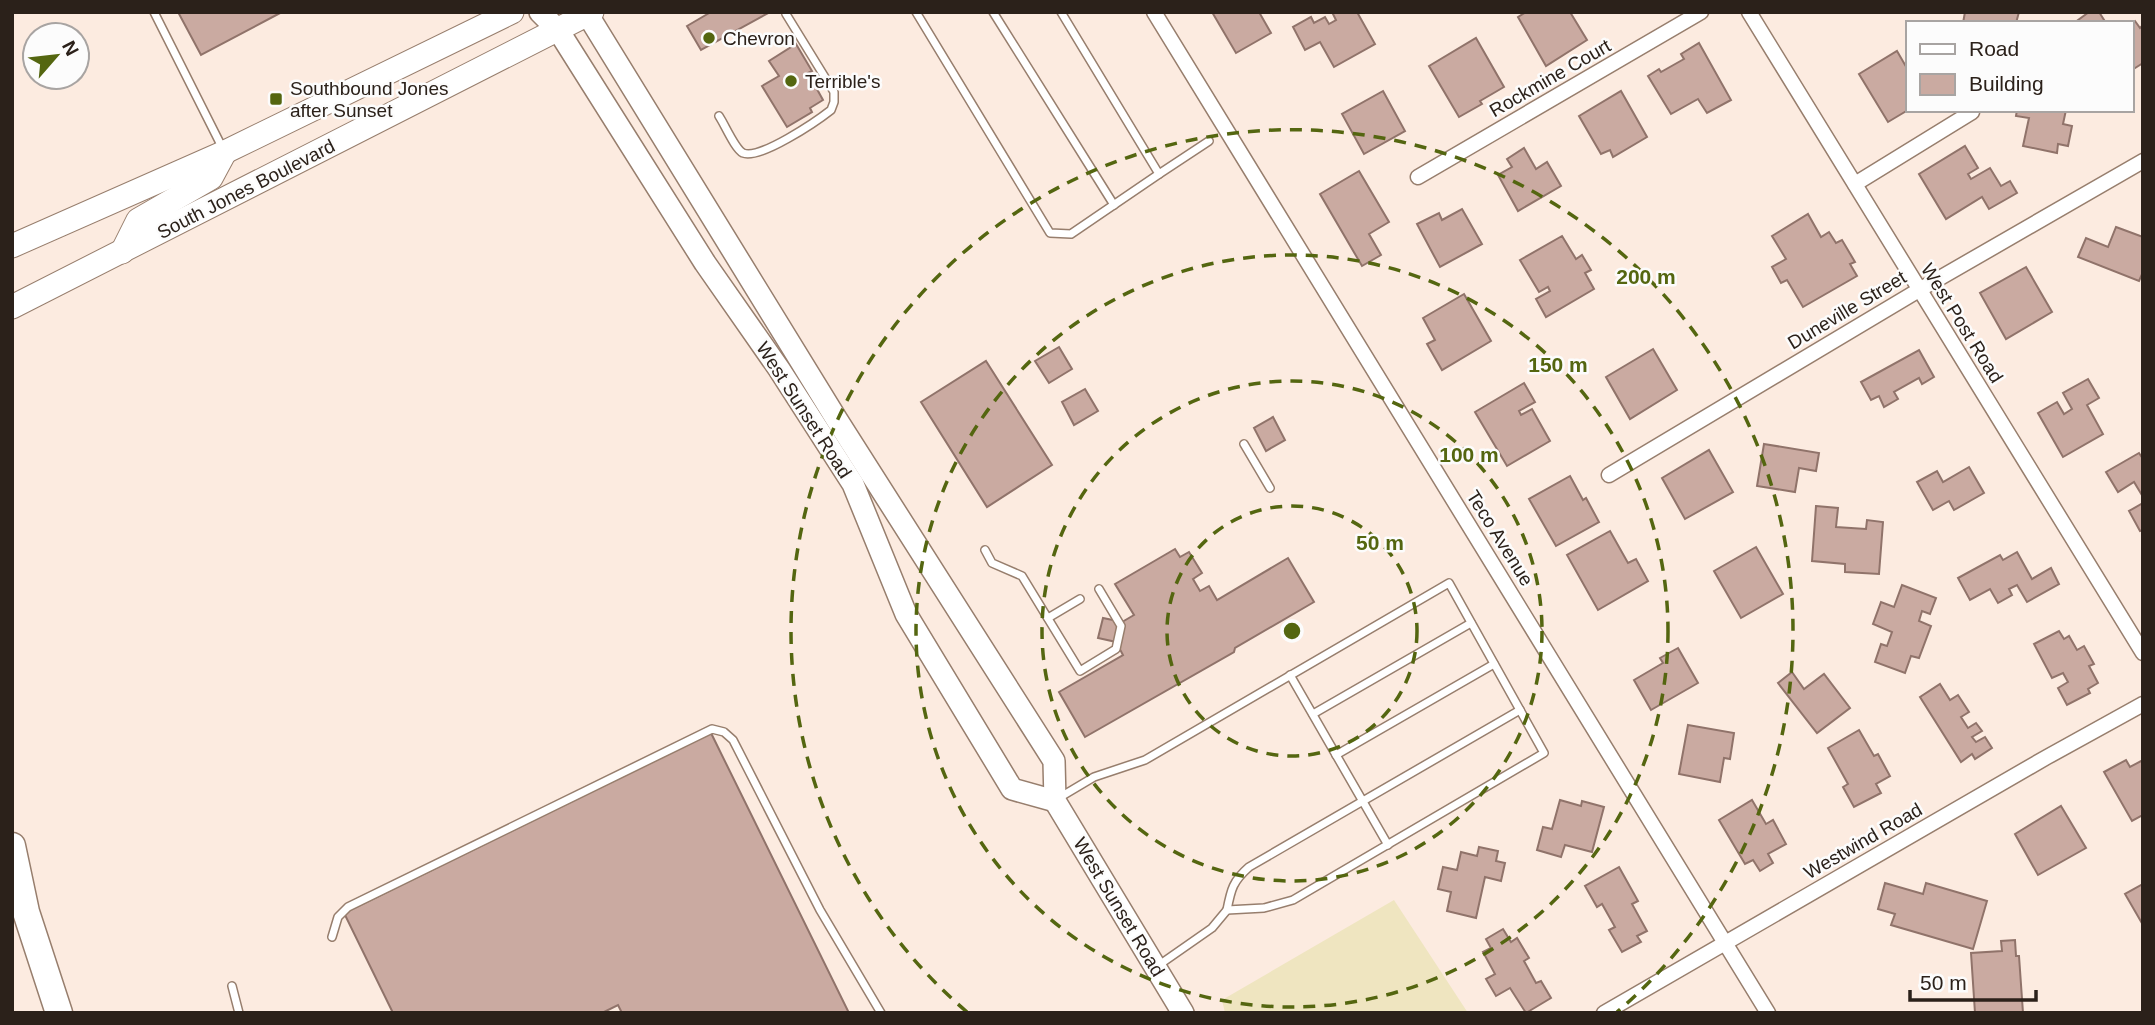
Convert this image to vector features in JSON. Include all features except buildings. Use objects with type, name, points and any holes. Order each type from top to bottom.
[{"type":"highway","points":[[12,846],[26,912],[60,1013]]},
{"type":"main road","points":[[12,246],[225,152],[512,12]]},
{"type":"main road","name":"West Sunset Road","points":[[540,12],[558,30],[705,263],[779,369],[853,484],[906,614],[1012,789],[1055,801]]},
{"type":"main road","name":"West Sunset Road","points":[[588,13],[830,408],[1054,761],[1055,801],[1183,1013]]},
{"type":"main road","name":"South Jones Boulevard","points":[[12,307],[588,13]]},
{"type":"main road","points":[[122,253],[138,220],[211,178],[225,152]]},
{"type":"main road","points":[[12,846],[73,1013]]},
{"type":"street","name":"Teco Avenue","points":[[1154,12],[1768,1013]]},
{"type":"street","name":"Rockmine Court","points":[[1418,177],[1700,12]]},
{"type":"street","name":"West Post Road","points":[[1749,12],[2143,653]]},
{"type":"street","points":[[1854,184],[1972,112]]},
{"type":"street","name":"Duneville Street","points":[[1609,475],[1919,289],[2143,161]]},
{"type":"street","name":"Westwind Road","points":[[1604,1013],[2143,704]]},
{"type":"lane","points":[[154,12],[225,152]]},
{"type":"lane","points":[[916,12],[1050,233],[1071,234],[1209,141]]},
{"type":"lane","points":[[993,12],[1114,205]]},
{"type":"lane","points":[[1061,12],[1159,174]]},
{"type":"lane","points":[[719,116],[740,151],[748,154],[759,153],[775,145],[831,110],[834,92],[786,14]]},
{"type":"lane","points":[[1244,444],[1270,488]]},
{"type":"lane","points":[[985,550],[992,563],[1022,576],[1080,671],[1116,649],[1121,626],[1099,589]]},
{"type":"lane","points":[[1055,801],[1094,777],[1145,760],[1449,583],[1544,754],[1293,900],[1264,908],[1227,910]]},
{"type":"lane","points":[[1048,618],[1080,599]]},
{"type":"lane","points":[[1312,714],[1471,623]]},
{"type":"lane","points":[[1336,755],[1494,664]]},
{"type":"lane","points":[[1290,675],[1388,845]]},
{"type":"lane","points":[[1155,967],[1213,928],[1227,910],[1232,886],[1239,875],[1249,867],[1520,710]]},
{"type":"lane","points":[[332,937],[338,917],[348,907],[712,729],[724,732],[733,740],[820,910],[881,1013]]},
{"type":"lane","points":[[232,986],[239,1013]]},
{"type":"sand","points":[[1394,900],[1468,1013],[1225,1013],[1222,1000]]},
{"type":"place","name":"Chevron","points":[[709,38]]},
{"type":"place","name":"Terrible's","points":[[791,81]]},
{"type":"place","name":"Southbound Jones after Sunset","points":[[276,99]]}]
